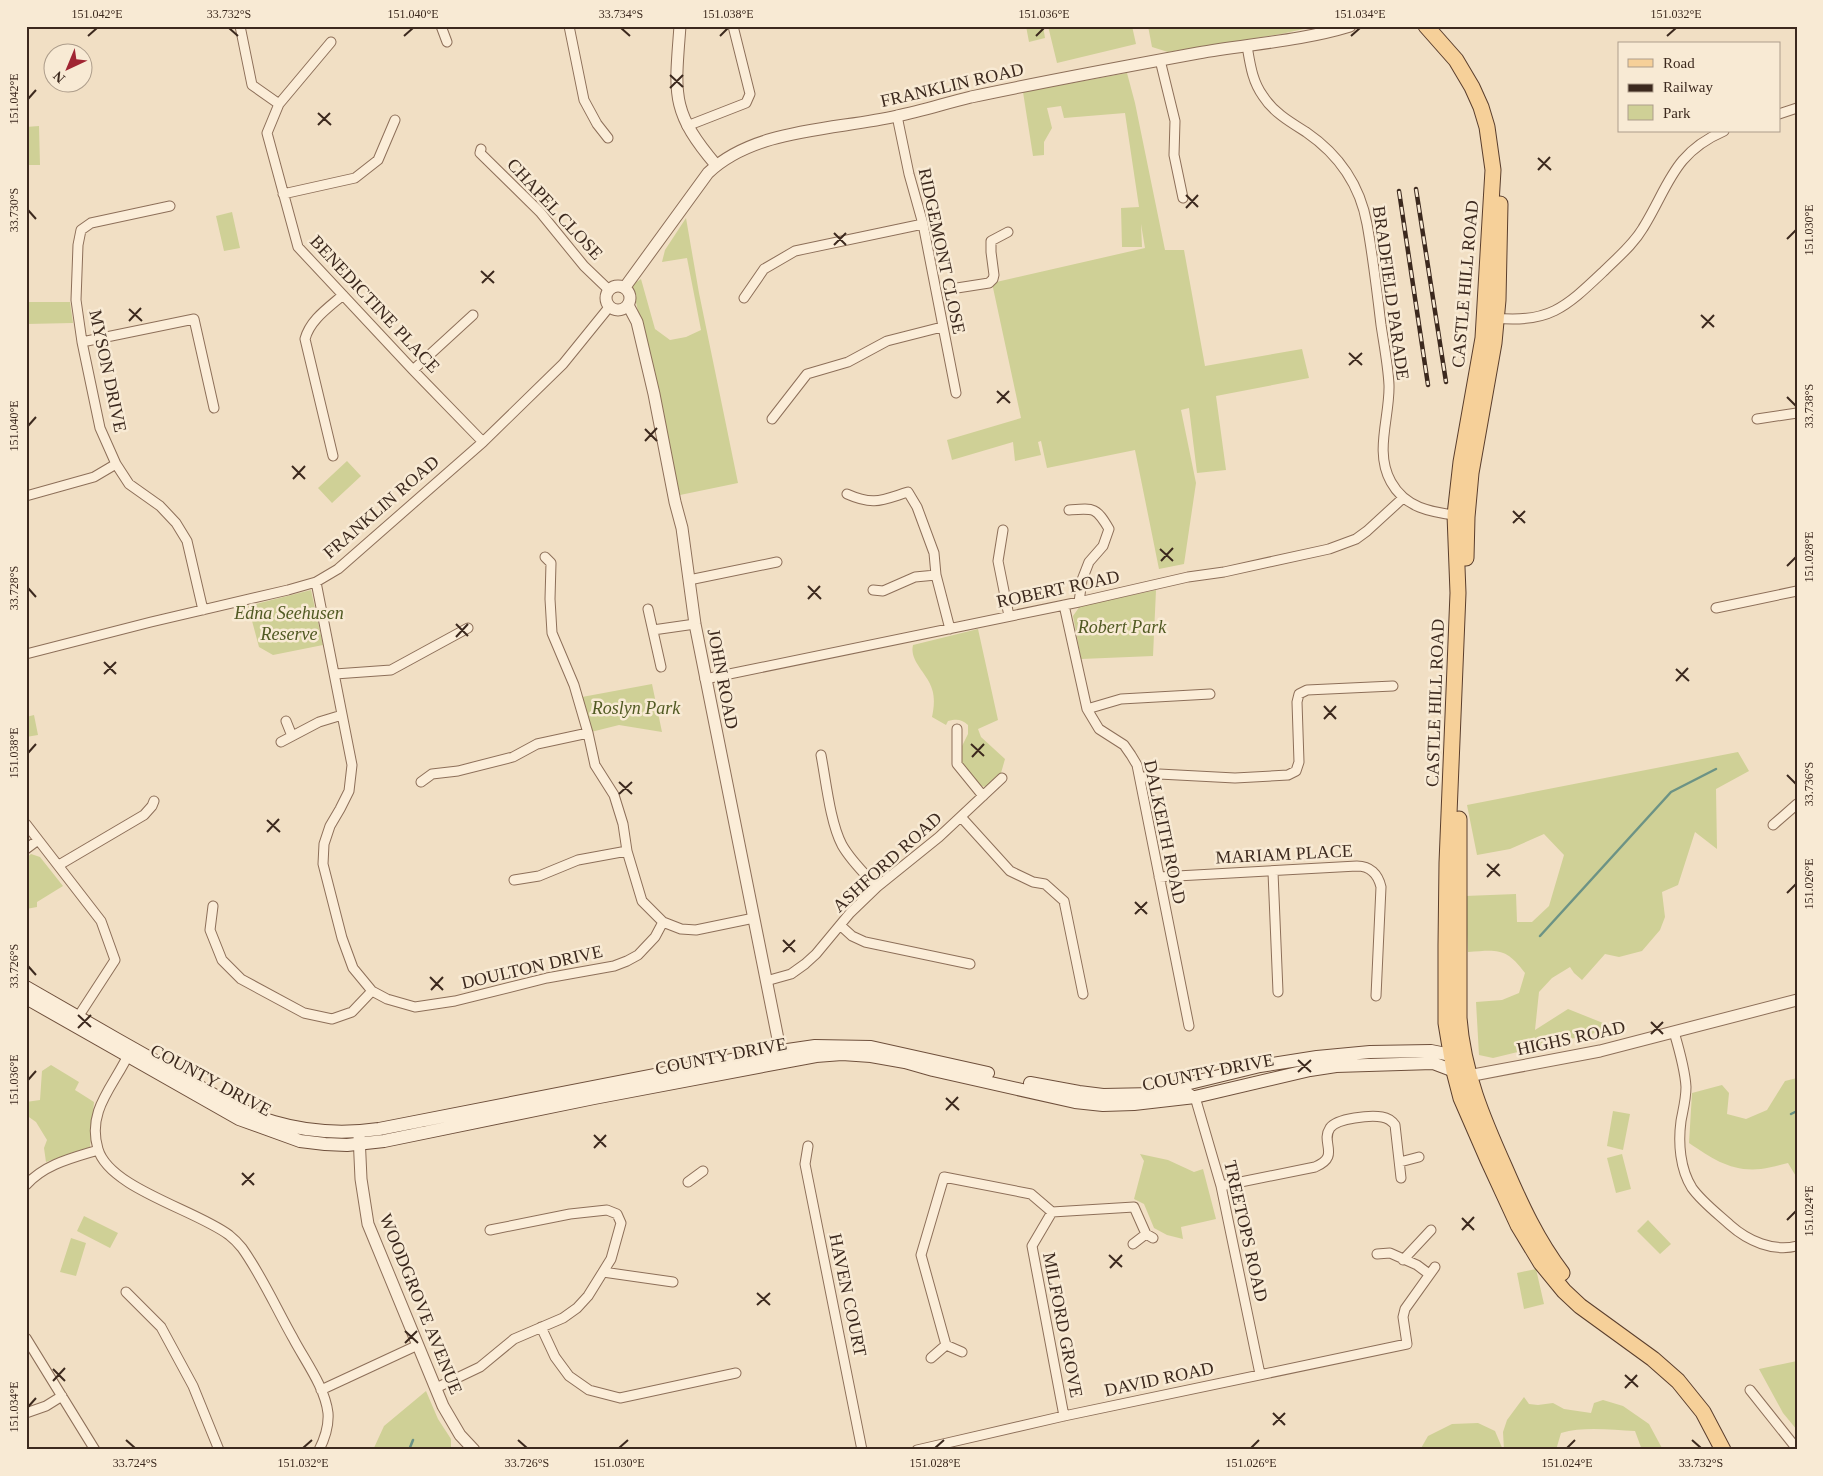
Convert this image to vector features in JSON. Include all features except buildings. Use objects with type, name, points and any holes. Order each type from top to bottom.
[{"type":"main road","name":"CASTLE HILL ROAD","points":[[1426,26],[1456,60],[1472,87],[1481,107],[1491,150],[1493,190],[1488,235],[1490,317]]},
{"type":"main road","name":"CASTLE HILL ROAD","points":[[1437,26],[1454,44],[1476,79],[1491,113],[1497,136],[1501,172],[1500,247],[1490,317],[1483,338],[1461,462],[1459,1000],[1461,1074],[1458,1089],[1471,1123],[1518,1225],[1536,1255],[1573,1299],[1666,1369],[1691,1396],[1711,1426],[1723,1450]]},
{"type":"main road","name":"CASTLE HILL ROAD","points":[[1451,1055],[1446,1023],[1446,904],[1461,516]]},
{"type":"main road","name":"COUNTY DRIVE","points":[[26,987],[78,1017],[130,1052],[239,1119],[270,1131],[308,1142],[325,1144],[360,1138],[384,1141],[594,1098],[781,1056],[815,1046],[872,1047],[1031,1083],[1103,1095],[1154,1094],[1289,1060],[1370,1052],[1431,1051],[1451,1055]]},
{"type":"main road","name":"COUNTY DRIVE","points":[[26,998],[130,1052]]},
{"type":"main road","name":"COUNTY DRIVE","points":[[781,1056],[842,1054],[870,1056],[905,1062],[1075,1102],[1103,1105],[1134,1104],[1194,1096],[1336,1066],[1433,1063],[1461,1074]]},
{"type":"main road","points":[[1451,1055],[1460,1063],[1461,1074]]},
{"type":"main road","name":"CASTLE HILL ROAD","points":[[1461,1074],[1541,1244],[1569,1282],[1630,1341]]},
{"type":"street","points":[[240,26],[252,85],[279,104]]},
{"type":"street","points":[[441,26],[447,42]]},
{"type":"street","points":[[569,26],[584,100],[597,124],[608,138]]},
{"type":"street","points":[[680,26],[676,88],[678,103],[687,126],[698,144],[716,165]]},
{"type":"street","points":[[687,126],[746,103],[750,94],[733,26]]},
{"type":"street","name":"FRANKLIN ROAD","points":[[625,287],[702,180],[716,165],[733,154],[771,139],[897,116],[971,97],[1160,60],[1300,37],[1350,26]]},
{"type":"street","name":"BENEDICTINE PLACE","points":[[331,42],[279,104],[267,133],[298,247],[413,370],[484,442]]},
{"type":"street","name":"BRADFIELD PARADE","points":[[1247,46],[1252,73],[1262,95],[1275,110],[1330,151],[1348,174],[1360,198],[1367,224],[1388,374],[1389,400],[1383,447],[1384,462],[1392,484],[1403,498],[1423,510],[1461,516]]},
{"type":"street","points":[[1160,60],[1175,121],[1174,155],[1183,198]]},
{"type":"street","points":[[1780,114],[1797,108]]},
{"type":"street","name":"RIDGEMONT CLOSE","points":[[897,116],[909,174],[923,224],[956,393]]},
{"type":"street","points":[[283,194],[355,178],[378,160],[395,120]]},
{"type":"street","points":[[1490,317],[1537,318],[1550,314],[1573,300],[1623,253],[1637,236],[1649,218],[1671,174],[1680,162],[1702,143],[1722,132]]},
{"type":"street","name":"CHAPEL CLOSE","points":[[481,149],[480,153],[540,212],[584,266],[609,290]]},
{"type":"street","name":"MYSON DRIVE","points":[[170,206],[91,223],[81,230],[78,245],[76,300],[82,342],[100,428],[116,464],[129,484],[160,506],[176,523],[187,541],[203,610]]},
{"type":"street","points":[[744,298],[764,269],[795,251],[923,224]]},
{"type":"street","points":[[957,288],[989,283],[993,279],[990,252],[991,241],[1008,232]]},
{"type":"street","points":[[618,286],[625,287],[630,294],[628,305],[621,310],[610,306],[606,300],[609,290],[618,286]]},
{"type":"street","points":[[333,456],[305,339],[308,329],[318,316],[343,295]]},
{"type":"street","name":"JOHN ROAD","points":[[628,305],[637,322],[682,528],[694,624],[781,1056]]},
{"type":"street","name":"FRANKLIN ROAD","points":[[26,654],[316,582],[338,569],[484,442],[563,364],[610,306]]},
{"type":"street","points":[[413,370],[473,314]]},
{"type":"street","points":[[82,342],[194,320],[214,408]]},
{"type":"street","points":[[772,419],[807,374],[848,362],[887,341],[942,327]]},
{"type":"street","points":[[1757,420],[1797,413]]},
{"type":"street","points":[[26,496],[94,477],[116,464]]},
{"type":"street","points":[[847,494],[863,501],[877,501],[908,492],[917,507],[934,553],[936,575],[950,629]]},
{"type":"street","name":"ROBERT ROAD","points":[[705,679],[1315,552],[1345,544],[1367,531],[1403,498]]},
{"type":"street","points":[[1069,510],[1088,508],[1100,513],[1109,529],[1103,546],[1089,562],[1082,580],[1078,602]]},
{"type":"street","points":[[1003,530],[998,561],[1009,616]]},
{"type":"street","points":[[545,557],[551,563],[552,634],[574,685],[595,765],[614,795],[623,824],[627,852],[642,901],[663,922],[681,929],[696,930],[754,918]]},
{"type":"street","points":[[689,580],[777,562]]},
{"type":"street","points":[[873,590],[883,591],[915,577],[936,575]]},
{"type":"street","name":"DOULTON DRIVE","points":[[316,582],[352,765],[349,791],[330,826],[324,844],[323,864],[342,938],[353,968],[372,991],[387,999],[415,1007],[455,1001],[547,978],[614,966],[638,955],[655,937],[663,922]]},
{"type":"street","points":[[1716,608],[1797,591]]},
{"type":"street","name":"DALKEITH ROAD","points":[[1064,604],[1087,709],[1098,729],[1124,746],[1137,766],[1190,1026]]},
{"type":"street","points":[[648,609],[661,667]]},
{"type":"street","points":[[653,630],[694,624]]},
{"type":"street","points":[[334,674],[390,670],[468,628]]},
{"type":"street","points":[[1140,778],[1159,774],[1235,778],[1288,775],[1296,771],[1299,762],[1296,702],[1300,694],[1307,690],[1393,686]]},
{"type":"street","points":[[1087,709],[1121,699],[1210,694]]},
{"type":"street","points":[[280,742],[319,722],[342,715]]},
{"type":"street","points":[[286,721],[292,736]]},
{"type":"street","points":[[957,729],[957,764],[983,796]]},
{"type":"street","points":[[421,782],[432,774],[458,771],[512,757],[537,744],[588,733]]},
{"type":"street","points":[[821,755],[841,844],[877,887]]},
{"type":"street","name":"ASHFORD ROAD","points":[[766,980],[779,978],[799,969],[816,954],[877,887],[919,854],[1002,778]]},
{"type":"street","points":[[59,865],[144,815],[154,801]]},
{"type":"street","points":[[1773,825],[1797,804]]},
{"type":"street","points":[[961,817],[1010,870],[1033,882],[1045,884],[1064,901],[1083,994]]},
{"type":"street","points":[[26,824],[101,921],[114,960],[78,1017]]},
{"type":"street","points":[[26,849],[38,840]]},
{"type":"street","points":[[514,880],[539,876],[578,860],[627,852]]},
{"type":"street","name":"MARIAM PLACE","points":[[1159,877],[1356,866],[1367,867],[1375,874],[1381,887],[1376,996]]},
{"type":"street","points":[[1273,872],[1278,992]]},
{"type":"street","points":[[213,906],[210,930],[222,960],[241,979],[304,1013],[332,1019],[352,1012],[372,991]]},
{"type":"street","points":[[840,926],[852,936],[865,942],[970,964]]},
{"type":"street","name":"HIGHS ROAD","points":[[1461,1074],[1600,1051],[1797,1000]]},
{"type":"street","points":[[1674,1032],[1686,1087],[1680,1123],[1680,1150],[1686,1176],[1702,1199],[1740,1234],[1751,1241],[1763,1244],[1797,1246]]},
{"type":"street","points":[[130,1052],[98,1109],[96,1128],[98,1150],[108,1165],[125,1181],[211,1224],[235,1240],[256,1270],[321,1390],[328,1413],[327,1432],[319,1450]]},
{"type":"street","points":[[1173,1089],[1186,1091],[1194,1096],[1221,1076]]},
{"type":"street","name":"TREETOPS ROAD","points":[[1194,1096],[1221,1186],[1260,1374]]},
{"type":"street","points":[[1221,1186],[1323,1164],[1329,1156],[1328,1136],[1330,1128],[1337,1121],[1380,1117],[1392,1122],[1396,1130],[1401,1178]]},
{"type":"street","name":"WOODGROVE AVENUE","points":[[360,1138],[361,1178],[368,1224],[436,1388],[452,1422],[470,1448]]},
{"type":"street","name":"HAVEN COURT","points":[[808,1146],[805,1164],[862,1450]]},
{"type":"street","points":[[26,1185],[34,1177],[54,1164],[98,1150]]},
{"type":"street","points":[[1400,1162],[1419,1157]]},
{"type":"street","points":[[688,1182],[703,1171]]},
{"type":"street","points":[[946,1345],[921,1255],[944,1177],[1031,1194],[1052,1212],[1134,1207],[1150,1236],[1133,1244]]},
{"type":"street","points":[[436,1388],[480,1366],[514,1339],[563,1318],[577,1308],[588,1296],[611,1258],[621,1223],[617,1214],[607,1210],[570,1214],[490,1230]]},
{"type":"street","name":"MILFORD GROVE","points":[[1052,1212],[1032,1246],[1064,1416]]},
{"type":"street","points":[[1377,1254],[1390,1253],[1403,1260],[1431,1230]]},
{"type":"street","name":"DAVID ROAD","points":[[917,1450],[1064,1416],[1407,1344],[1403,1317],[1405,1309],[1432,1271],[1403,1260]]},
{"type":"street","points":[[603,1272],[673,1282]]},
{"type":"street","points":[[126,1292],[161,1327],[193,1386],[219,1450]]},
{"type":"street","points":[[541,1327],[555,1357],[569,1376],[589,1390],[620,1398],[736,1373]]},
{"type":"street","points":[[26,1338],[95,1450]]},
{"type":"street","points":[[321,1390],[418,1345]]},
{"type":"street","points":[[946,1345],[962,1352]]},
{"type":"street","points":[[931,1358],[946,1345]]},
{"type":"street","points":[[1750,1390],[1797,1449]]},
{"type":"street","points":[[26,1413],[46,1406],[62,1396]]},
{"type":"green space","points":[[1026,26],[1043,26],[1045,38],[1029,42]]},
{"type":"green space","points":[[1048,26],[1132,26],[1136,44],[1057,63]]},
{"type":"green space","points":[[1148,26],[1317,26],[1281,34],[1168,52],[1152,47]]},
{"type":"green space","points":[[1127,73],[1135,103],[1165,250],[1184,250],[1205,366],[1302,349],[1309,378],[1216,396],[1226,470],[1197,473],[1189,408],[1181,410],[1196,483],[1184,564],[1159,569],[1135,450],[1047,468],[1041,441],[1038,442],[1041,455],[1015,461],[1013,442],[952,460],[947,440],[1021,418],[992,283],[1145,248],[1141,224],[1142,247],[1122,247],[1121,208],[1139,207],[1125,113],[1064,118],[1061,106],[1047,108],[1052,128],[1044,142],[1044,155],[1033,156],[1023,92]]},
{"type":"green space","points":[[39,126],[40,165],[26,165],[26,127]]},
{"type":"green space","points":[[232,212],[240,248],[224,251],[216,216]]},
{"type":"green space","points":[[686,218],[699,293],[738,483],[680,495],[632,285],[641,279],[655,329],[670,340],[686,337],[701,330],[687,258],[662,262],[665,250]]},
{"type":"green space","points":[[26,302],[70,302],[73,323],[26,324]]},
{"type":"green space","points":[[347,461],[361,476],[332,503],[318,488]]},
{"type":"green space","name":"Edna Seehusen Reserve","points":[[311,590],[323,645],[273,655],[259,647],[248,606]]},
{"type":"green space","name":"Robert Park","points":[[1156,590],[1153,656],[1081,659],[1073,616],[1080,606]]},
{"type":"green space","points":[[978,629],[998,720],[978,729],[981,737],[1005,759],[1001,773],[987,787],[980,786],[961,764],[961,748],[968,734],[968,725],[956,720],[948,721],[946,725],[932,717],[934,696],[932,689],[916,662],[913,651],[913,645]]},
{"type":"green space","name":"Roslyn Park","points":[[652,684],[662,732],[619,725],[591,732],[582,697]]},
{"type":"green space","points":[[34,715],[38,735],[26,737],[26,717]]},
{"type":"green space","points":[[1738,752],[1749,771],[1716,789],[1717,849],[1695,832],[1678,885],[1662,892],[1665,917],[1660,930],[1642,951],[1619,957],[1605,954],[1582,980],[1570,967],[1552,978],[1539,992],[1535,1030],[1568,1009],[1603,1023],[1603,1031],[1493,1058],[1479,1055],[1476,1002],[1502,1000],[1519,993],[1525,973],[1506,954],[1494,951],[1468,952],[1465,896],[1516,894],[1517,922],[1532,922],[1549,906],[1564,855],[1544,834],[1510,849],[1477,855],[1467,805]]},
{"type":"green space","points":[[31,854],[40,857],[63,886],[37,902],[37,907],[26,909],[26,858]]},
{"type":"green space","points":[[51,1065],[79,1082],[75,1090],[94,1102],[90,1147],[46,1162],[44,1148],[47,1140],[36,1122],[26,1115],[26,1102],[40,1100],[42,1071]]},
{"type":"green space","points":[[1797,1078],[1797,1178],[1788,1163],[1761,1169],[1740,1168],[1714,1159],[1689,1143],[1692,1093],[1722,1085],[1729,1093],[1727,1114],[1746,1119],[1767,1110],[1785,1081]]},
{"type":"green space","points":[[1613,1111],[1630,1114],[1623,1150],[1607,1146]]},
{"type":"green space","points":[[1140,1154],[1168,1160],[1194,1172],[1203,1169],[1216,1219],[1181,1227],[1183,1239],[1167,1235],[1154,1228],[1144,1204],[1134,1199],[1144,1161]]},
{"type":"green space","points":[[1622,1154],[1631,1189],[1616,1193],[1607,1158]]},
{"type":"green space","points":[[84,1216],[118,1233],[110,1248],[77,1231]]},
{"type":"green space","points":[[1648,1220],[1671,1244],[1660,1254],[1637,1231]]},
{"type":"green space","points":[[71,1238],[86,1243],[76,1276],[60,1272]]},
{"type":"green space","points":[[1536,1269],[1544,1304],[1524,1309],[1517,1273]]},
{"type":"green space","points":[[1797,1361],[1797,1430],[1783,1413],[1759,1369]]},
{"type":"green space","points":[[426,1391],[438,1419],[451,1439],[451,1450],[373,1450],[384,1426]]},
{"type":"green space","points":[[1524,1397],[1529,1404],[1553,1403],[1564,1409],[1591,1413],[1594,1403],[1603,1400],[1623,1406],[1649,1424],[1663,1450],[1642,1450],[1635,1431],[1598,1429],[1561,1433],[1556,1450],[1504,1450],[1503,1432],[1507,1420]]},
{"type":"green space","points":[[1478,1423],[1495,1431],[1503,1450],[1420,1450],[1428,1436],[1452,1424]]},
{"type":"waterway","points":[[1540,936],[1671,792],[1716,769]]},
{"type":"waterway","points":[[1791,1114],[1797,1111]]},
{"type":"waterway","points":[[409,1450],[413,1440]]},
{"type":"railway","points":[[1416,189],[1446,382]]},
{"type":"railway","points":[[1399,191],[1428,385]]}]
